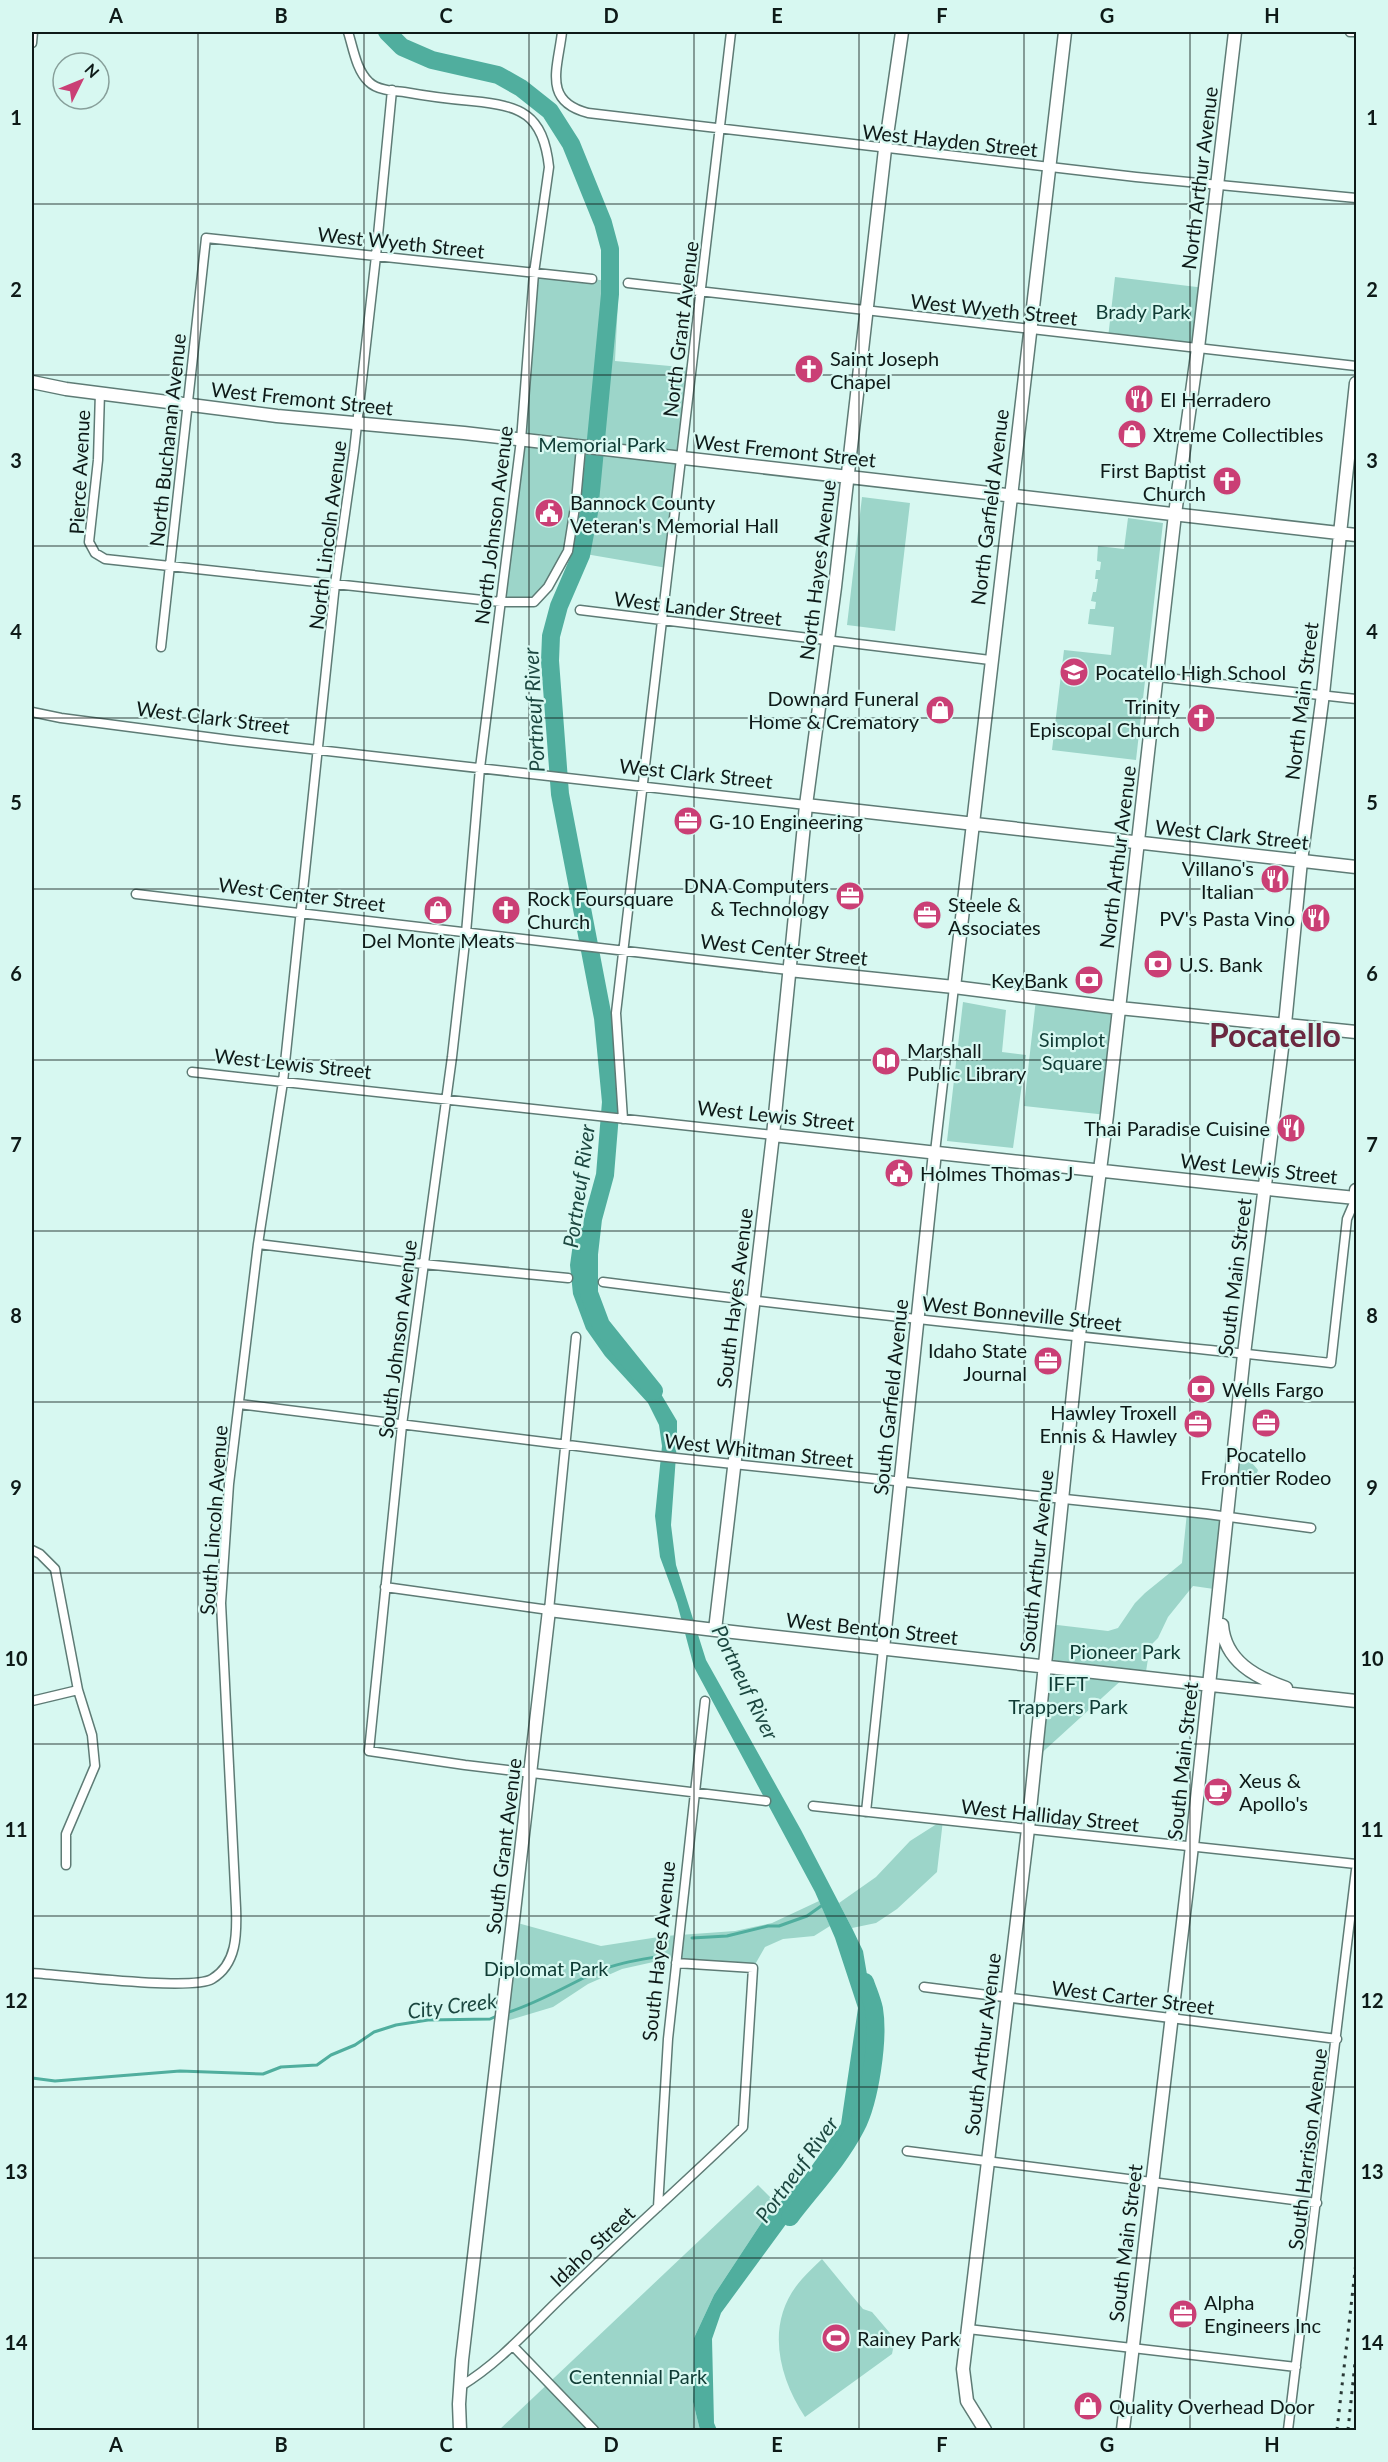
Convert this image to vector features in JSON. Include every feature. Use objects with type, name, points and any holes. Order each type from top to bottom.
[{"type":"street","points":[[32,43],[33,32]]},
{"type":"street","points":[[348,32],[358,65],[368,82],[380,88],[392,90]]},
{"type":"street","name":"West Hayden Street","points":[[562,32],[555,84],[560,97],[571,109],[588,113],[1218,186],[1356,198]]},
{"type":"street","name":"North Grant Avenue","points":[[624,952],[731,32]]},
{"type":"street","name":"North Hayes Avenue","points":[[789,970],[806,805],[848,477],[885,149],[902,32]]},
{"type":"street","name":"North Garfield Avenue","points":[[954,987],[990,660],[1065,32]]},
{"type":"street","name":"North Arthur Avenue","points":[[1119,1008],[1175,514],[1198,348],[1235,32]]},
{"type":"street","points":[[1350,32],[1356,32]]},
{"type":"street","name":"North Johnson Avenue","points":[[392,90],[507,105],[525,114],[535,124],[544,142],[549,167],[534,273],[521,440],[480,768],[466,933]]},
{"type":"street","name":"North Lincoln Avenue","points":[[302,912],[335,584],[358,424],[392,90]]},
{"type":"street","name":"West Wyeth Street","points":[[206,237],[592,279]]},
{"type":"street","name":"North Buchanan Avenue","points":[[161,647],[206,237]]},
{"type":"street","name":"West Wyeth Street","points":[[628,284],[1356,366]]},
{"type":"street","name":"West Fremont Street","points":[[32,382],[66,389],[188,405],[612,450],[1356,535]]},
{"type":"street","name":"North Main Street","points":[[1285,1024],[1301,861],[1323,694],[1356,383]]},
{"type":"street","name":"Pierce Avenue","points":[[100,392],[98,460],[89,542],[95,553],[105,559],[170,567]]},
{"type":"street","points":[[170,567],[501,602],[534,602],[548,587],[568,551],[581,447]]},
{"type":"street","name":"West Lander Street","points":[[580,610],[990,660]]},
{"type":"street","points":[[1158,677],[1356,699]]},
{"type":"street","name":"West Clark Street","points":[[32,712],[60,718],[480,768],[1356,867]]},
{"type":"street","name":"West Center Street","points":[[136,894],[624,952],[1353,1033]]},
{"type":"street","name":"South Lincoln Avenue","points":[[32,1973],[190,1985],[203,1983],[212,1979],[230,1959],[237,1933],[230,1753],[220,1602],[229,1484],[258,1244],[283,1082],[302,912]]},
{"type":"street","name":"South Johnson Avenue","points":[[466,933],[447,1100],[402,1425],[369,1751],[532,1772]]},
{"type":"street","points":[[623,1119],[616,1013],[624,952]]},
{"type":"street","name":"South Hayes Avenue","points":[[715,1630],[773,1135],[789,970]]},
{"type":"street","name":"South Garfield Avenue","points":[[866,1812],[954,987]]},
{"type":"street","name":"South Arthur Avenue","points":[[985,2430],[967,2401],[963,2368],[1028,1829],[1079,1335],[1119,1008]]},
{"type":"street","name":"South Main Street","points":[[1123,2430],[1220,1598],[1244,1354],[1285,1024]]},
{"type":"street","name":"West Lewis Street","points":[[192,1072],[1356,1198]]},
{"type":"street","points":[[1356,1190],[1356,1198]]},
{"type":"street","name":"West Bonneville Street","points":[[603,1282],[918,1319],[1331,1363],[1347,1219],[1356,1198]]},
{"type":"street","points":[[258,1244],[423,1264],[568,1278]]},
{"type":"street","name":"South Grant Avenue","points":[[460,2430],[460,2386],[500,2024],[532,1772],[576,1336]]},
{"type":"street","name":"West Whitman Street","points":[[239,1404],[657,1456],[1311,1528]]},
{"type":"street","points":[[32,1550],[55,1569],[78,1690],[92,1736],[95,1766],[66,1834],[66,1865]]},
{"type":"street","name":"West Benton Street","points":[[385,1587],[702,1629],[1356,1701]]},
{"type":"street","points":[[1220,1598],[1223,1639],[1236,1659],[1253,1674],[1304,1695]]},
{"type":"street","points":[[32,1701],[78,1690]]},
{"type":"street","name":"South Hayes Avenue","points":[[658,2207],[668,2039],[705,1701]]},
{"type":"street","points":[[532,1772],[766,1801]]},
{"type":"street","name":"West Halliday Street","points":[[813,1806],[1356,1863]]},
{"type":"street","name":"South Harrison Avenue","points":[[1288,2430],[1356,1870]]},
{"type":"street","name":"Idaho Street","points":[[460,2386],[480,2374],[513,2346],[742,2127],[753,1968],[676,1963]]},
{"type":"street","name":"West Carter Street","points":[[924,1987],[1337,2039]]},
{"type":"street","points":[[907,2151],[1317,2203]]},
{"type":"street","points":[[968,2329],[1296,2367]]},
{"type":"street","points":[[513,2346],[594,2430]]},
{"type":"green space","name":"Memorial Park","points":[[534,273],[619,282],[615,361],[692,368],[667,568],[568,551],[534,602],[501,602]]},
{"type":"green space","name":"Brady Park","points":[[1115,277],[1205,288],[1198,348],[1108,338]]},
{"type":"green space","points":[[862,497],[910,503],[895,631],[847,625]]},
{"type":"green space","points":[[1128,518],[1163,523],[1136,760],[1052,750],[1064,650],[1111,655],[1114,627],[1088,624],[1090,609],[1095,609],[1096,602],[1091,601],[1093,592],[1096,592],[1098,579],[1095,579],[1096,570],[1100,570],[1101,562],[1097,561],[1098,546],[1124,549]]},
{"type":"green space","name":"Simplot Square","points":[[1036,999],[1119,1008],[1107,1115],[1024,1106]]},
{"type":"green space","points":[[963,1002],[1006,1010],[1002,1052],[1026,1055],[1013,1148],[947,1141]]},
{"type":"green space","points":[[1241,1460],[1252,1463],[1258,1470],[1255,1478],[1246,1487],[1237,1476]]},
{"type":"green space","name":"Pioneer Park","points":[[1187,1512],[1227,1517],[1221,1590],[1193,1586],[1168,1617],[1158,1638],[1150,1646],[1145,1678],[1126,1676],[1035,1759],[1049,1624],[1108,1631],[1118,1628],[1135,1603],[1182,1563]]},
{"type":"green space","points":[[943,1820],[937,1872],[897,1909],[876,1923],[852,1928],[839,1903],[876,1877],[910,1841]]},
{"type":"green space","name":"Diplomat Park","points":[[819,1901],[830,1926],[814,1936],[783,1939],[765,1947],[753,1968],[676,1963],[676,1957],[622,1969],[588,1984],[553,2007],[500,2023],[514,1922],[601,1946],[665,1936],[735,1931],[772,1923]]},
{"type":"green space","name":"Centennial Park","points":[[758,2185],[778,2205],[762,2222],[714,2295],[694,2338],[693,2402],[700,2430],[499,2430]]},
{"type":"green space","name":"Rainey Park","points":[[822,2259],[863,2309],[872,2312],[895,2339],[892,2354],[805,2417],[795,2401],[782,2366],[779,2330],[790,2295]]},
{"type":"shaded area","points":[[594,1222],[583,1276],[594,1322],[616,1355],[649,1379],[677,1421],[671,1525],[676,1565],[706,1660],[801,1830],[852,1928],[863,1951],[872,2004],[872,2071],[852,2134],[721,2313],[712,2339],[714,2423],[717,2430],[700,2430],[693,2402],[694,2338],[714,2295],[762,2222],[804,2177],[841,2124],[858,2008],[835,1938],[815,1892],[694,1667],[677,1603],[660,1557],[655,1516],[662,1446],[659,1425],[648,1403],[605,1356],[586,1329],[573,1294],[570,1265],[575,1229]]},
{"type":"waterway","name":"Portneuf River","points":[[387,32],[402,47],[432,60],[498,75],[521,88],[550,111],[571,144],[603,223],[610,249],[610,294],[589,512],[581,555],[559,606],[551,636],[550,661],[560,794],[603,1018],[611,1102],[605,1175],[593,1219],[589,1254],[589,1293],[601,1325],[654,1391]]},
{"type":"waterway","name":"City Creek","points":[[692,1938],[727,1936],[768,1926],[779,1926],[807,1916],[824,1904]]},
{"type":"waterway","name":"City Creek","points":[[506,2013],[604,1969],[661,1956]]},
{"type":"waterway","name":"Portneuf River","points":[[790,2217],[842,2151],[861,2115],[869,2086],[875,2036],[874,2009],[865,1982]]},
{"type":"waterway","name":"City Creek","points":[[32,2078],[55,2081],[180,2071],[263,2074],[281,2067],[317,2065],[374,2032],[396,2025],[428,2020],[490,2019],[499,2015]]},
{"type":"railway","points":[[1337,2430],[1356,2262]]},
{"type":"railway","points":[[1348,2430],[1356,2353]]},
{"type":"place","name":"Saint Joseph Chapel","points":[[809,369]]},
{"type":"place","name":"El Herradero","points":[[1139,399]]},
{"type":"place","name":"Xtreme Collectibles","points":[[1132,434]]},
{"type":"place","name":"First Baptist Church","points":[[1227,481]]},
{"type":"place","name":"Bannock County Veteran's Memorial Hall","points":[[549,513]]},
{"type":"place","name":"Pocatello High School","points":[[1074,672]]},
{"type":"place","name":"Downard Funeral Home & Crematory","points":[[940,710]]},
{"type":"place","name":"Trinity Episcopal Church","points":[[1201,718]]},
{"type":"place","name":"G-10 Engineering","points":[[688,821]]},
{"type":"place","name":"Villano's Italian","points":[[1275,879]]},
{"type":"place","name":"DNA Computers & Technology","points":[[850,896]]},
{"type":"place","name":"Del Monte Meats","points":[[438,910]]},
{"type":"place","name":"Rock Foursquare Church","points":[[506,910]]},
{"type":"place","name":"Steele & Associates","points":[[927,915]]},
{"type":"place","name":"PV's Pasta Vino","points":[[1316,918]]},
{"type":"place","name":"U.S. Bank","points":[[1158,964]]},
{"type":"place","name":"KeyBank","points":[[1089,980]]},
{"type":"place","name":"Marshall Public Library","points":[[886,1061]]},
{"type":"place","name":"Thai Paradise Cuisine","points":[[1291,1128]]},
{"type":"place","name":"Holmes Thomas J","points":[[899,1173]]},
{"type":"place","name":"Idaho State Journal","points":[[1048,1361]]},
{"type":"place","name":"Wells Fargo","points":[[1201,1389]]},
{"type":"place","name":"Pocatello Frontier Rodeo","points":[[1266,1423]]},
{"type":"place","name":"Hawley Troxell Ennis & Hawley","points":[[1198,1424]]},
{"type":"place","name":"Xeus & Apollo's","points":[[1218,1792]]},
{"type":"place","name":"Alpha Engineers Inc","points":[[1183,2314]]},
{"type":"place","name":"Rainey Park","points":[[836,2338]]},
{"type":"place","name":"Quality Overhead Door","points":[[1088,2406]]},
{"type":"district","name":"Pocatello","points":[[1275,1034]]},
{"type":"park label","name":"IFFT Trappers Park","points":[[1068,1694]]}]
